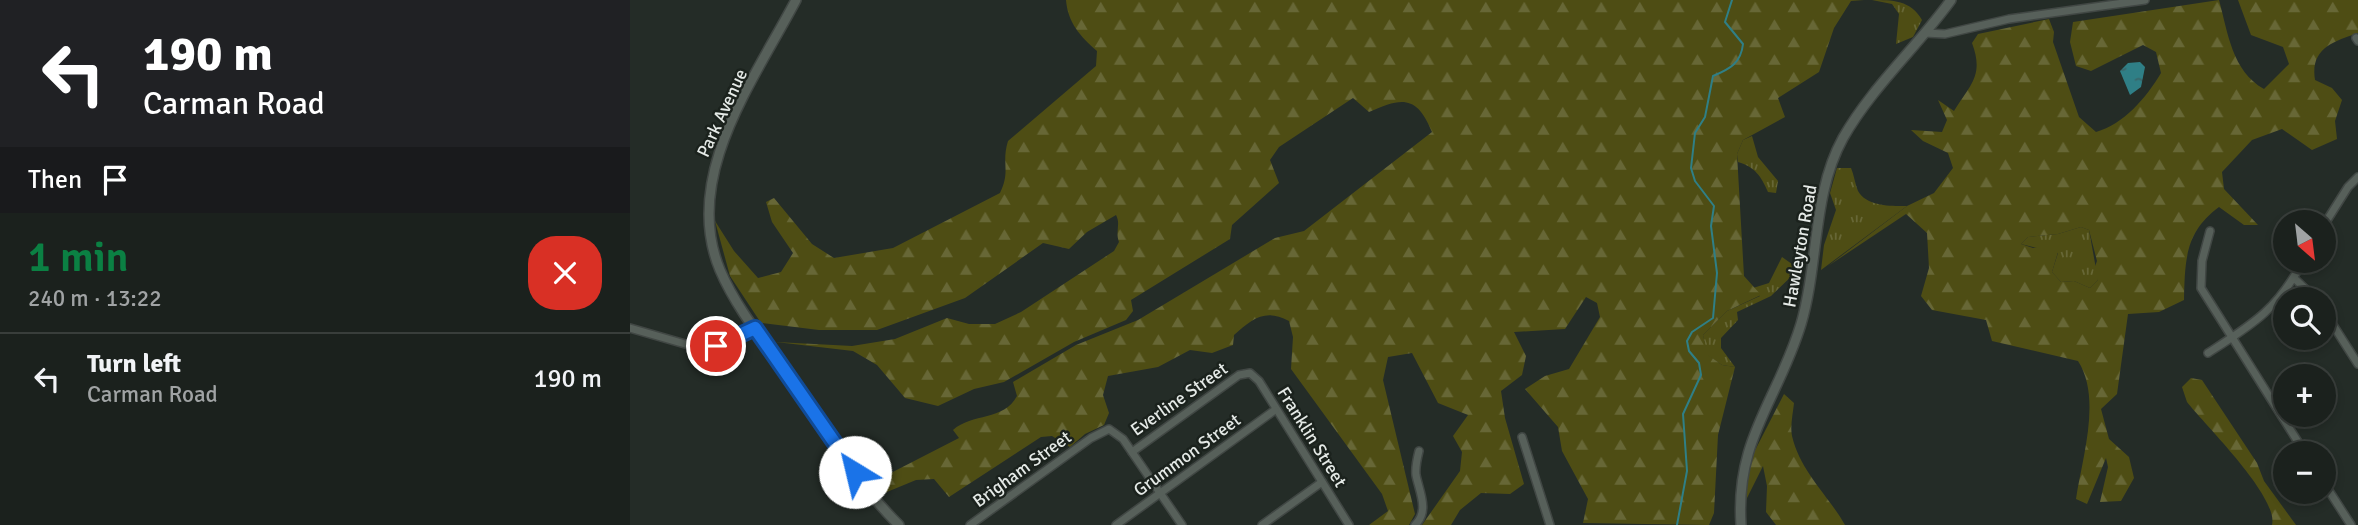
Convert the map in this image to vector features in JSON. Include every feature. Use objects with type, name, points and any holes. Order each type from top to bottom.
[{"type":"street","name":"Park Avenue","points":[[796,0],[725,136],[714,166],[708,196],[709,233],[717,262],[730,291],[866,486],[899,525]]},
{"type":"street","name":"Hawleyton Road","points":[[1741,525],[1740,496],[1745,458],[1801,325],[1831,165],[1843,139],[1862,110],[1951,0]]},
{"type":"street","points":[[1926,33],[1945,34],[2009,19],[2145,0]]},
{"type":"street","points":[[2335,210],[2358,177]]},
{"type":"street","points":[[2210,231],[2201,268],[2202,288],[2297,441]]},
{"type":"street","points":[[2208,353],[2265,316],[2296,273]]},
{"type":"street","points":[[2294,278],[2303,287]]},
{"type":"street","points":[[630,328],[699,348],[716,346],[755,328]]},
{"type":"street","points":[[2336,330],[2358,364]]},
{"type":"street","name":"Franklin Street","points":[[1244,373],[1250,373],[1259,381],[1349,525]]},
{"type":"street","name":"Everline Street","points":[[1132,452],[1244,373]]},
{"type":"street","name":"Grummon Street","points":[[1116,525],[1275,410]]},
{"type":"street","name":"Brigham Street","points":[[970,525],[1091,438],[1112,430],[1132,452]]},
{"type":"street","points":[[1522,438],[1550,525]]},
{"type":"street","points":[[1415,525],[1422,514],[1422,494],[1416,466],[1419,451]]},
{"type":"street","points":[[1132,452],[1182,525]]},
{"type":"street","points":[[1262,525],[1322,482]]},
{"type":"street","points":[[2336,502],[2351,525]]},
{"type":"green space","points":[[1066,0],[1864,0],[1851,1],[1834,28],[1819,72],[1778,98],[1785,117],[1743,140],[1737,154],[1744,276],[1761,295],[1727,311],[1703,335],[1708,355],[1722,365],[1735,367],[1718,435],[1714,513],[1709,525],[1583,523],[1588,499],[1562,451],[1558,427],[1525,389],[1545,376],[1569,369],[1600,317],[1597,303],[1586,297],[1565,329],[1514,332],[1526,356],[1522,375],[1501,391],[1505,418],[1524,484],[1510,494],[1481,493],[1460,510],[1451,525],[1422,525],[1460,471],[1462,452],[1453,436],[1468,415],[1438,403],[1412,353],[1388,357],[1383,380],[1415,514],[1409,525],[1369,525],[1388,511],[1382,494],[1291,369],[1293,337],[1289,321],[1273,315],[1253,320],[1234,335],[1233,345],[1212,353],[1190,350],[1158,367],[1108,376],[1103,395],[1109,413],[1104,425],[1085,434],[1070,447],[1052,436],[1041,437],[949,497],[934,479],[916,480],[882,494],[883,477],[959,438],[953,430],[961,425],[996,413],[1011,404],[1017,396],[1013,382],[1076,345],[1138,320],[1275,238],[1304,231],[1432,132],[1414,105],[1399,102],[1369,112],[1353,98],[1279,147],[1270,160],[1279,183],[1232,225],[1230,239],[1131,300],[1133,311],[1126,320],[1074,342],[1004,382],[974,389],[938,406],[905,398],[877,365],[853,351],[776,342],[852,346],[895,339],[947,318],[969,324],[995,324],[1021,312],[1114,251],[1119,242],[1116,215],[1087,232],[1069,249],[1043,243],[965,298],[877,330],[819,330],[761,323],[730,276],[715,221],[734,251],[758,278],[781,272],[793,253],[772,222],[766,202],[774,198],[812,244],[834,258],[893,248],[1000,193],[1005,178],[1008,141],[1096,66],[1097,51],[1076,28],[1069,16]]},
{"type":"green space","points":[[1872,0],[1894,1],[1907,5],[1918,13],[1922,20],[1913,37],[1896,44],[1899,14],[1892,4]]},
{"type":"green space","points":[[2219,0],[2238,62],[2253,81],[2264,89],[2289,64],[2283,47],[2251,35],[2238,0],[2358,0],[2358,33],[2325,48],[2314,69],[2315,80],[2332,88],[2342,100],[2335,121],[2337,139],[2312,150],[2282,129],[2252,140],[2222,172],[2224,189],[2258,225],[2244,225],[2219,207],[2199,226],[2193,237],[2185,272],[2184,300],[2159,312],[2128,314],[2117,394],[2101,409],[2109,439],[2129,457],[2134,478],[2121,501],[2100,502],[2108,467],[2106,458],[2087,504],[2076,499],[2086,447],[2089,410],[2089,392],[2078,361],[1992,341],[1986,320],[1932,310],[1921,296],[1929,268],[1927,233],[1906,214],[1828,266],[1907,206],[1934,193],[1953,168],[1948,153],[1923,141],[1911,130],[1942,132],[1947,120],[1938,100],[1954,111],[1970,86],[1977,63],[1972,43],[1978,34],[2049,19],[2054,32],[2053,42],[2079,117],[2096,132],[2116,123],[2133,109],[2161,73],[2156,52],[2143,45],[2091,71],[2076,66],[2070,42],[2073,22]],"holes":[[[2081,227],[2089,230],[2097,261],[2093,272],[2098,280],[2090,288],[2074,281],[2061,282],[2052,272],[2058,252],[2050,245],[2033,248],[2021,244],[2028,237],[2058,234]]]},
{"type":"green space","points":[[1752,136],[1758,157],[1778,181],[1776,193],[1768,192],[1757,173],[1738,162],[1737,154],[1743,140]]},
{"type":"green space","points":[[1837,168],[1851,168],[1858,191],[1867,200],[1907,206],[1821,270],[1824,245],[1836,210],[1830,193]]},
{"type":"green space","points":[[2081,227],[2089,230],[2098,280],[2090,288],[2074,281],[2061,282],[2052,272],[2058,253],[2021,244],[2028,237],[2058,234]]},
{"type":"green space","points":[[1782,257],[1799,269],[1771,296],[1737,312],[1738,320],[1721,338],[1721,348],[1735,367],[1722,365],[1707,355],[1703,335],[1727,311],[1760,296],[1753,288],[1769,283]]},
{"type":"green space","points":[[2191,378],[2202,380],[2257,463],[2264,481],[2273,493],[2273,504],[2281,504],[2296,525],[2272,525],[2271,513],[2253,480],[2187,402],[2182,387]]},
{"type":"green space","points":[[1784,394],[1794,403],[1791,432],[1801,460],[1845,525],[1776,525],[1766,512],[1767,486],[1763,466],[1746,500],[1748,464]]},
{"type":"water","points":[[2140,62],[2145,67],[2141,87],[2130,95],[2120,71],[2128,63]]},
{"type":"waterway","points":[[1677,525],[1687,471],[1683,414],[1701,375],[1699,363],[1689,351],[1687,341],[1692,332],[1713,318],[1717,273],[1711,226],[1714,206],[1695,181],[1691,168],[1695,133],[1705,117],[1713,76],[1734,64],[1742,51],[1743,44],[1725,22],[1732,0]]},
{"type":"route","points":[[716,346],[755,328],[855,472]]}]
